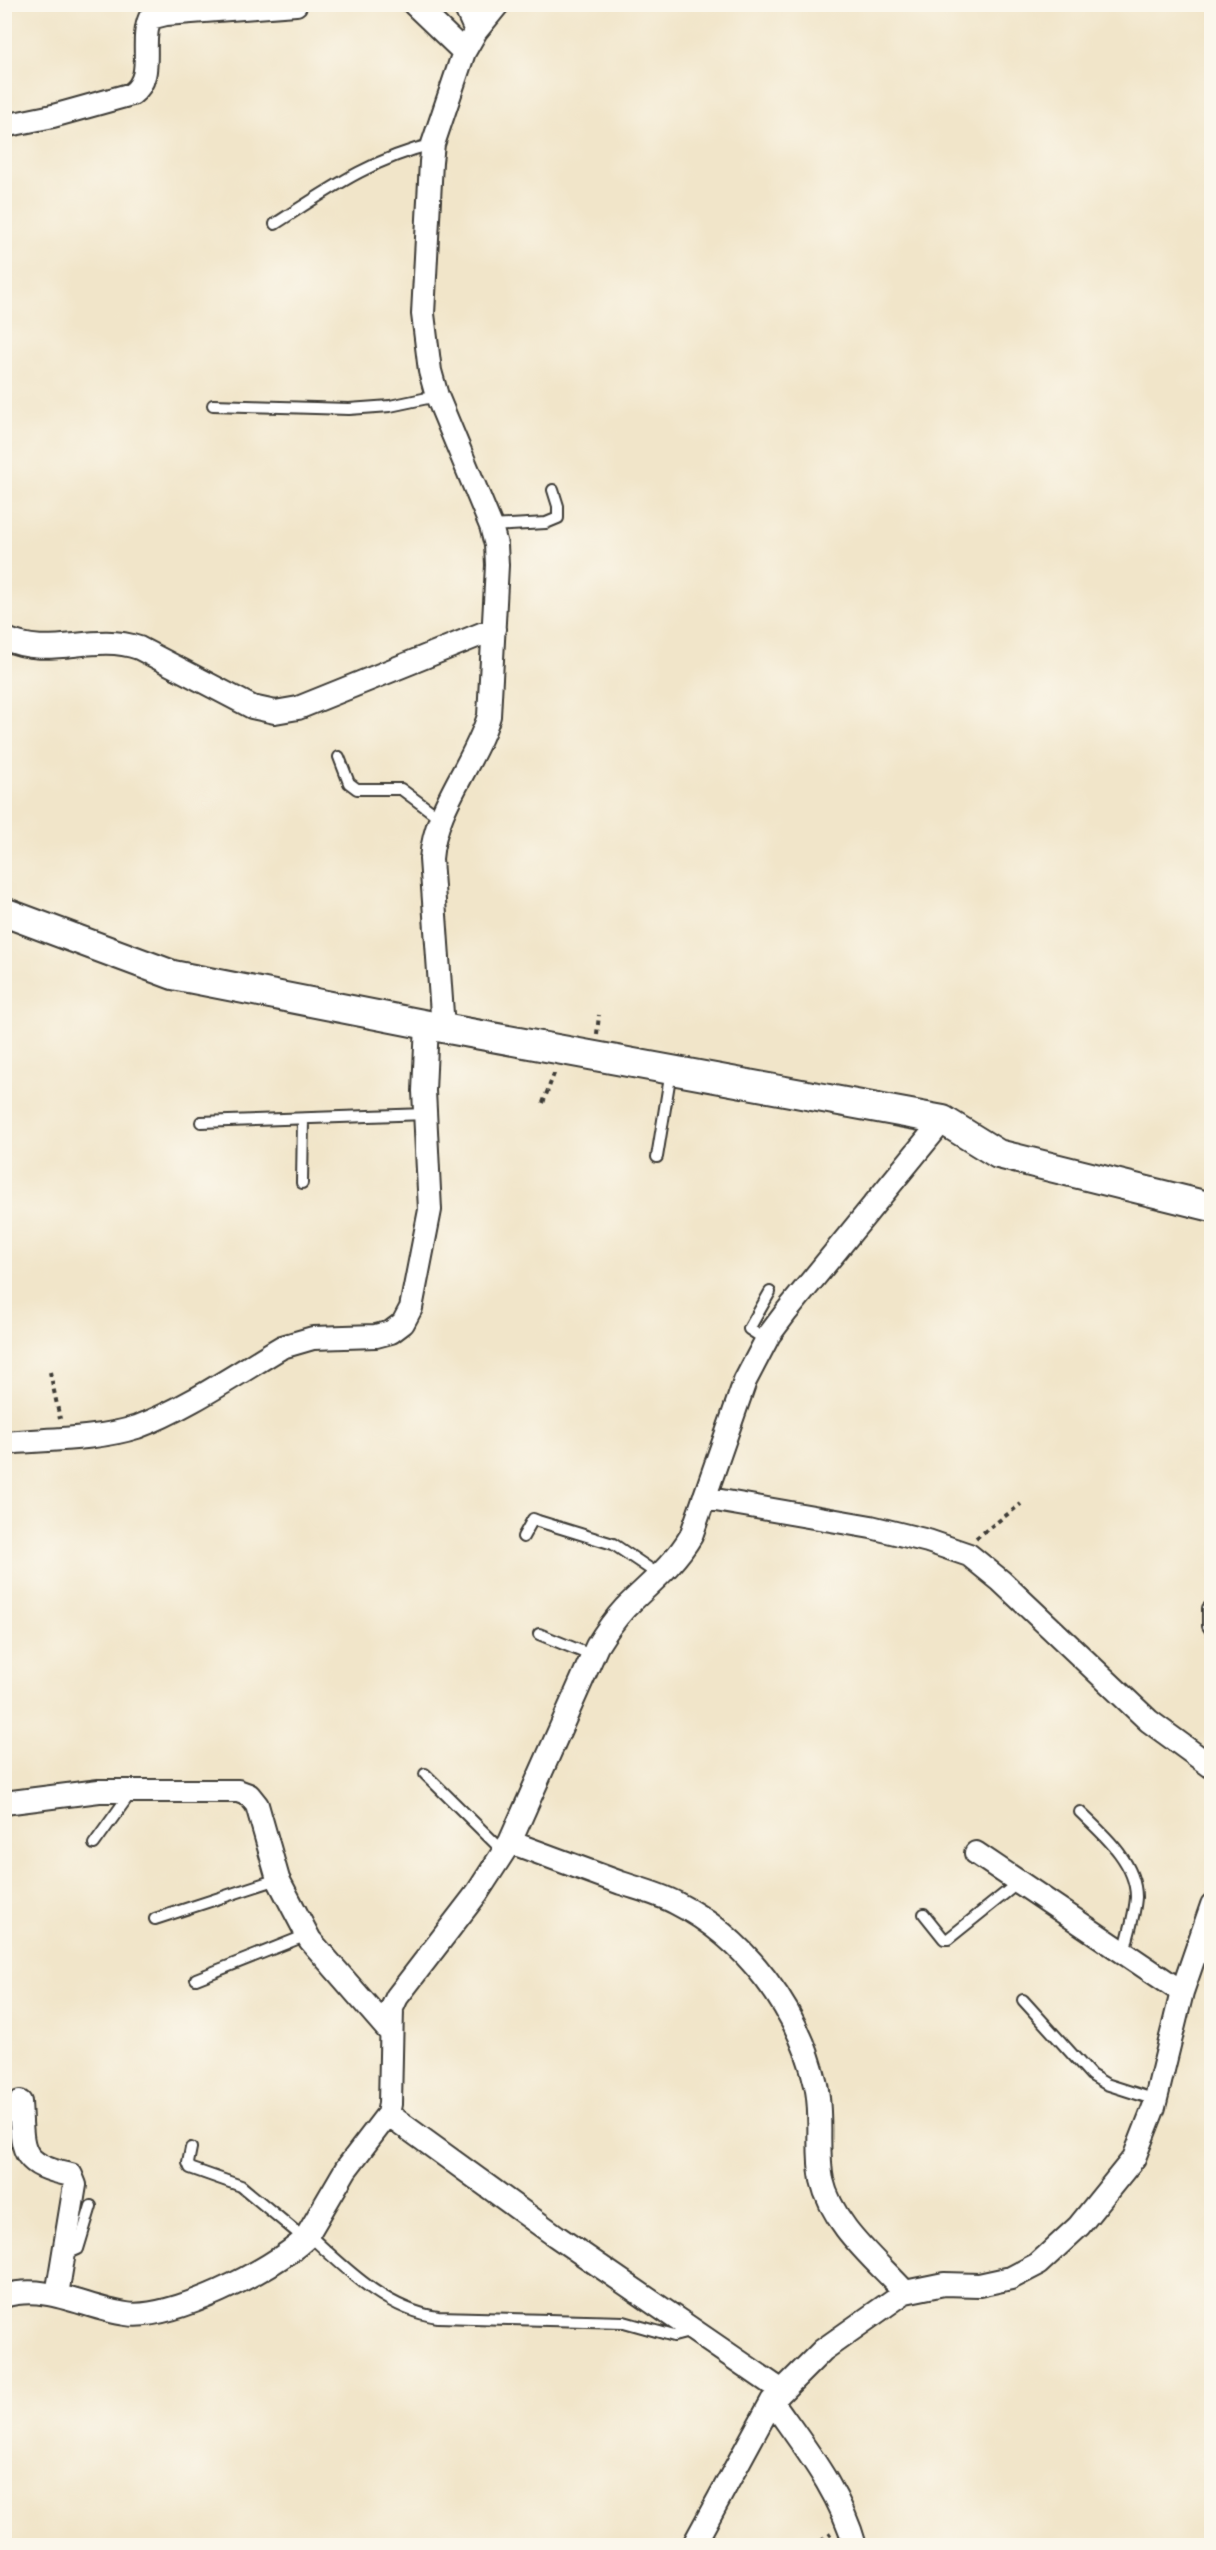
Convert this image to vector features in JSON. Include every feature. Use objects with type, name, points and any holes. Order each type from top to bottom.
[{"type":"street","points":[[4,126],[53,116],[137,90],[145,77],[145,30],[150,18],[166,14],[296,4]]},
{"type":"street","points":[[414,4],[464,52]]},
{"type":"street","points":[[464,4],[476,31]]},
{"type":"street","points":[[4,1443],[111,1433],[135,1427],[162,1417],[282,1347],[313,1338],[376,1336],[391,1332],[403,1323],[411,1308],[430,1210],[424,1073],[435,1026],[431,859],[433,839],[440,818],[483,735],[489,716],[497,565],[496,545],[491,526],[437,396],[429,362],[423,314],[433,144],[464,52],[476,31],[498,4]]},
{"type":"street","points":[[4,638],[30,647],[51,648],[100,641],[122,642],[139,648],[252,707],[275,712],[298,708],[494,629]]},
{"type":"street","points":[[4,912],[173,975],[943,1120],[998,1154],[1212,1207]]},
{"type":"street","points":[[4,2296],[35,2292],[57,2295],[124,2314],[143,2316],[163,2312],[239,2282],[295,2248],[307,2237],[346,2169],[388,2114],[390,2032],[392,2008],[397,1997],[468,1905],[507,1847],[593,1656],[609,1627],[682,1551],[691,1536],[745,1381],[766,1340],[787,1311],[943,1120]]},
{"type":"street","points":[[704,1498],[870,1527],[928,1541],[969,1555],[1001,1581],[1149,1721],[1212,1767]]},
{"type":"street","points":[[4,1803],[99,1791],[238,1791],[249,1795],[256,1806],[278,1879],[307,1935],[318,1952],[390,2032]]},
{"type":"street","points":[[507,1847],[675,1902],[714,1926],[751,1960],[779,1998],[802,2040],[816,2086],[822,2179],[830,2205],[845,2226],[905,2292]]},
{"type":"street","points":[[976,1853],[1182,1992]]},
{"type":"street","points":[[693,2546],[777,2396],[823,2350],[905,2292],[944,2284],[979,2285],[1011,2278],[1038,2264],[1079,2226],[1134,2158],[1156,2100],[1182,1992],[1212,1905]]},
{"type":"street","points":[[20,2102],[22,2147],[30,2159],[45,2167],[71,2175],[75,2185],[57,2295]]},
{"type":"street","points":[[388,2114],[556,2236],[693,2331],[777,2396],[839,2501],[855,2546]]},
{"type":"lane","points":[[275,224],[352,176],[398,153],[433,144]]},
{"type":"lane","points":[[213,405],[349,409],[390,406],[437,396]]},
{"type":"lane","points":[[491,526],[546,523],[558,518],[553,490]]},
{"type":"lane","points":[[339,757],[349,783],[357,789],[401,789],[440,818]]},
{"type":"lane","points":[[657,1156],[672,1070]]},
{"type":"lane","points":[[201,1122],[426,1114]]},
{"type":"lane","points":[[302,1183],[303,1119]]},
{"type":"lane","points":[[766,1340],[749,1329],[771,1292]]},
{"type":"lane","points":[[523,1537],[533,1519],[613,1544],[659,1575]]},
{"type":"lane","points":[[1208,1608],[1208,1626],[1212,1632]]},
{"type":"lane","points":[[539,1634],[593,1656]]},
{"type":"lane","points":[[425,1774],[507,1847]]},
{"type":"lane","points":[[94,1844],[132,1791]]},
{"type":"lane","points":[[1080,1812],[1114,1845],[1131,1877],[1136,1897],[1124,1953]]},
{"type":"lane","points":[[155,1919],[278,1879]]},
{"type":"lane","points":[[924,1914],[944,1939],[948,1939],[1019,1882]]},
{"type":"lane","points":[[196,1979],[307,1935]]},
{"type":"lane","points":[[1023,2000],[1091,2075],[1106,2084],[1156,2100]]},
{"type":"lane","points":[[191,2148],[188,2163],[190,2168],[241,2186],[359,2281],[419,2315],[438,2318],[624,2322],[674,2336],[693,2331]]},
{"type":"lane","points":[[64,2255],[78,2248],[92,2206]]},
{"type":"path","points":[[543,1103],[563,1050]]},
{"type":"path","points":[[50,1372],[64,1438]]},
{"type":"path","points":[[958,1552],[1021,1504]]}]
